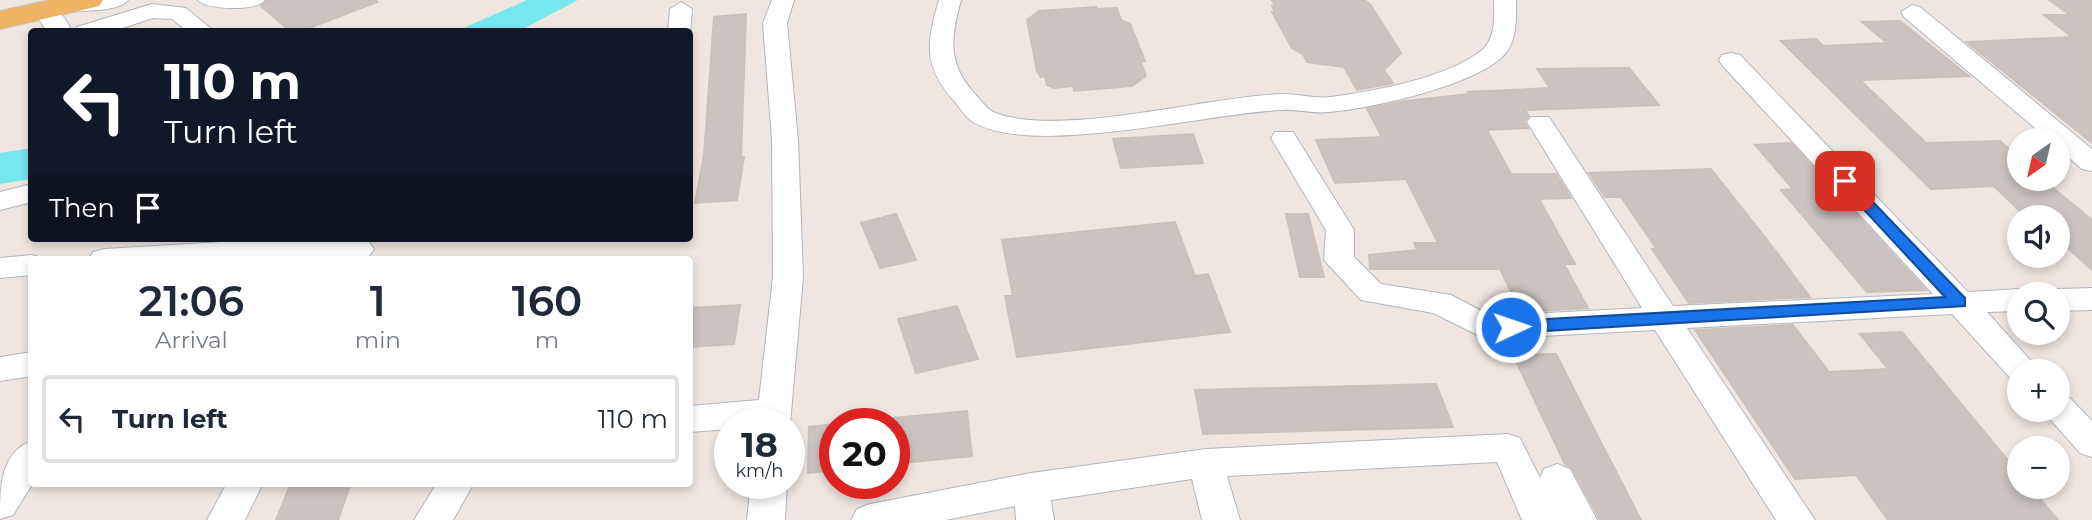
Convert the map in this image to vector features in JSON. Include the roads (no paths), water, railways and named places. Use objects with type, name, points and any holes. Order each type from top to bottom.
[{"type":"main road","points":[[0,20],[52,21],[80,2]]},
{"type":"lane","points":[[80,2],[117,0]]},
{"type":"lane","points":[[209,0],[253,1]]},
{"type":"lane","points":[[775,408],[788,277],[785,140],[775,23],[783,0]]},
{"type":"lane","points":[[950,0],[940,35],[947,78],[981,116],[1023,129],[1089,125],[1283,102],[1328,105],[1410,88],[1472,67],[1494,52],[1505,31],[1505,0]]},
{"type":"lane","points":[[98,28],[152,11],[178,13],[199,28]]},
{"type":"lane","points":[[1912,12],[2092,163]]},
{"type":"lane","points":[[1731,60],[2013,359]]},
{"type":"lane","points":[[1540,122],[1796,520]]},
{"type":"lane","points":[[1284,138],[1340,230],[1339,260],[1372,293],[1440,303],[1486,328],[2007,300]]},
{"type":"lane","points":[[0,201],[28,194]]},
{"type":"lane","points":[[153,256],[316,246],[358,249]]},
{"type":"lane","points":[[0,268],[28,265]]},
{"type":"lane","points":[[2070,300],[2092,299]]},
{"type":"lane","points":[[0,369],[28,365]]},
{"type":"lane","points":[[693,419],[714,419]]},
{"type":"lane","points":[[2070,420],[2092,443]]},
{"type":"lane","points":[[870,520],[1033,504],[1206,463],[1508,448],[1541,520]]},
{"type":"lane","points":[[0,504],[28,461]]},
{"type":"lane","points":[[1206,463],[1221,520]]},
{"type":"lane","points":[[1558,479],[1578,520]]},
{"type":"lane","points":[[226,520],[242,487]]},
{"type":"lane","points":[[433,520],[454,487]]},
{"type":"lane","points":[[766,520],[768,499]]},
{"type":"water","points":[[527,0],[578,0],[525,28],[464,28]]},
{"type":"water","points":[[28,148],[28,179],[0,184],[0,153]]}]
